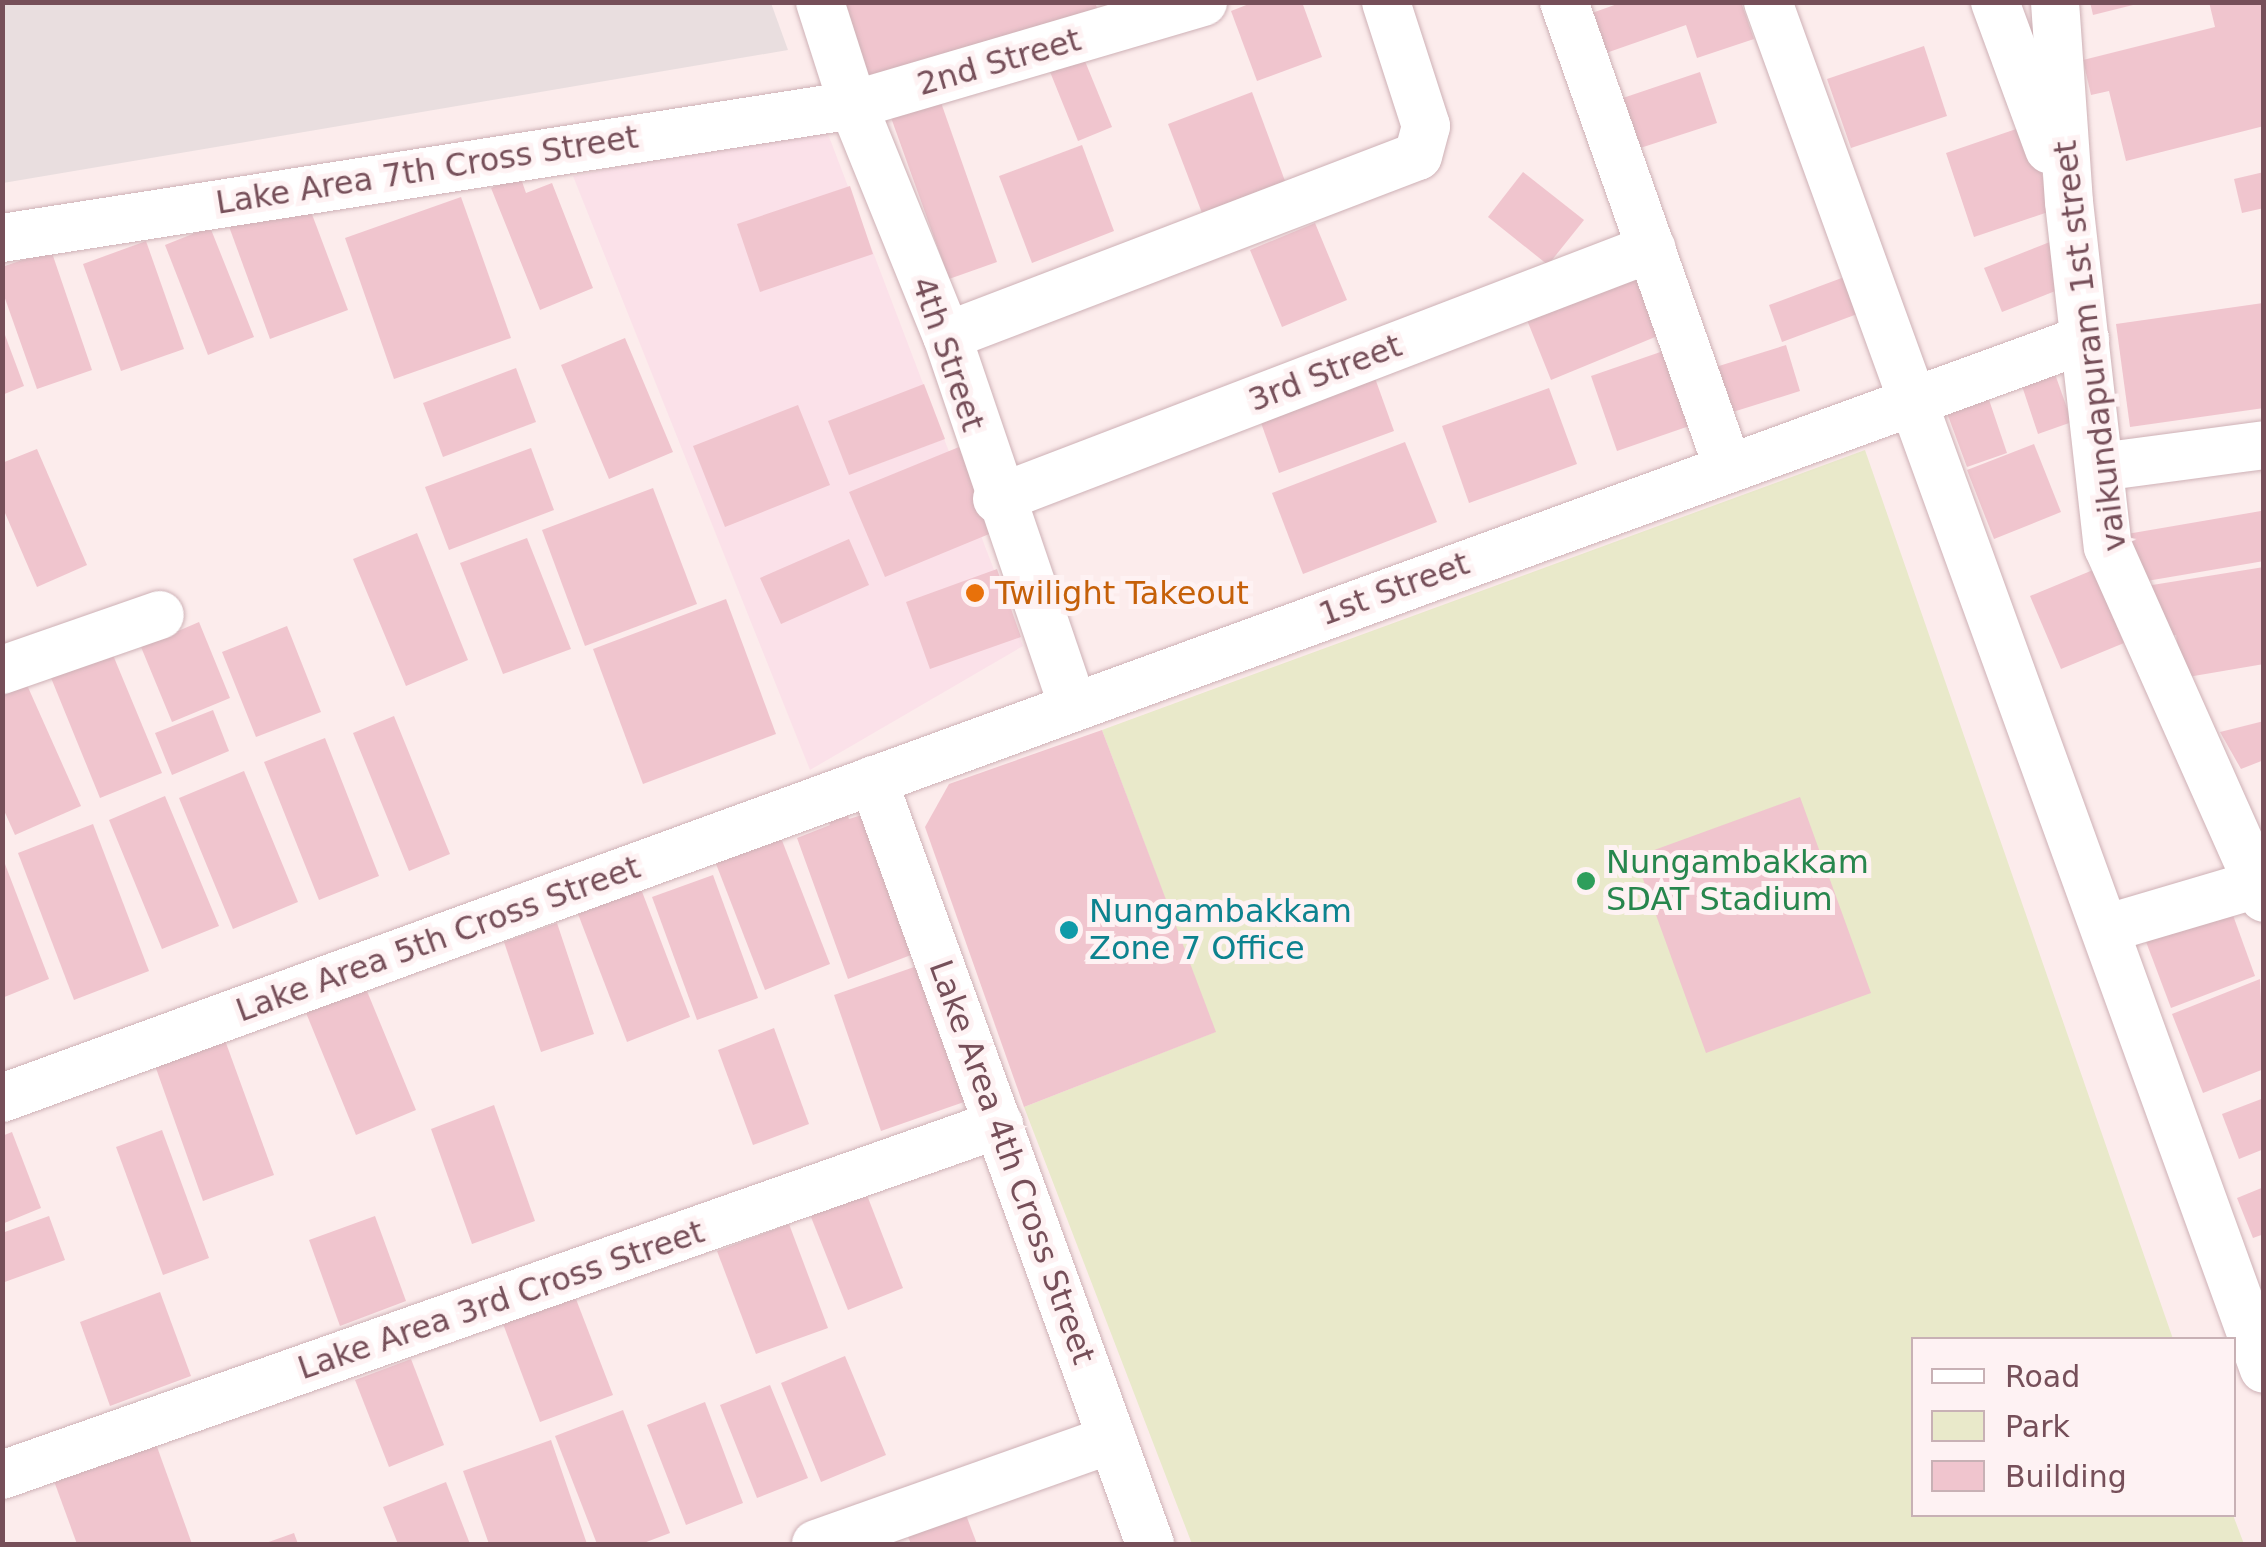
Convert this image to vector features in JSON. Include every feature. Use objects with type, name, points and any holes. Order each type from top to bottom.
[{"type":"street","name":"4th Street","points":[[820,2],[853,106],[947,336],[997,499],[1073,706]]},
{"type":"street","name":"2nd Street","points":[[853,106],[1203,2]]},
{"type":"street","points":[[947,336],[1418,156],[1426,126],[1386,2]]},
{"type":"street","points":[[1564,2],[1728,466]]},
{"type":"street","points":[[1768,2],[2105,930],[2249,1287],[2264,1369]]},
{"type":"street","points":[[1995,2],[2069,202]]},
{"type":"street","name":"vaikundapuram 1st street","points":[[2055,2],[2069,202],[2108,547],[2260,891]]},
{"type":"street","name":"Lake Area 7th Cross Street","points":[[2,238],[853,106]]},
{"type":"street","name":"3rd Street","points":[[997,499],[1652,248]]},
{"type":"street","name":"1st Street","points":[[873,780],[1914,396],[2085,339]]},
{"type":"street","points":[[2100,467],[2264,444]]},
{"type":"street","points":[[2,670],[160,615]]},
{"type":"street","name":"Lake Area 5th Cross Street","points":[[2,1098],[873,780]]},
{"type":"street","name":"Lake Area 4th Cross Street","points":[[873,780],[1150,1544]]},
{"type":"street","points":[[2105,930],[2260,891]]},
{"type":"street","name":"Lake Area 3rd Cross Street","points":[[2,1475],[999,1124]]},
{"type":"street","points":[[816,1544],[1112,1439]]},
{"type":"shaded area","points":[[3,2],[771,3],[788,50],[3,183]]},
{"type":"shaded area","points":[[825,126],[1023,646],[810,770],[573,176]]},
{"type":"green space","name":"Nungambakkam SDAT Stadium","points":[[1865,450],[2172,1337],[1911,1337],[1911,1517],[2234,1517],[2244,1544],[1192,1544],[1024,1107],[1215,1032],[1102,730]]},
{"type":"building","points":[[843,2],[1095,2],[1100,17],[861,93]]},
{"type":"building","points":[[1254,2],[1302,2],[1322,57],[1257,81],[1231,11]]},
{"type":"building","points":[[1623,2],[1741,2],[1754,39],[1697,58],[1686,25],[1589,59],[1575,19]]},
{"type":"building","points":[[2090,2],[2137,2],[2137,4],[2093,15]]},
{"type":"building","points":[[2209,2],[2264,2],[2264,126],[2126,161],[2109,91],[2091,95],[2083,60],[2215,27]]},
{"type":"building","points":[[1924,46],[1947,116],[1851,148],[1827,79]]},
{"type":"building","points":[[1080,49],[1112,127],[1078,141],[1046,62]]},
{"type":"building","points":[[1700,72],[1717,123],[1631,151],[1614,101]]},
{"type":"building","points":[[1252,92],[1285,181],[1202,213],[1168,124]]},
{"type":"building","points":[[938,94],[997,262],[949,279],[889,112]]},
{"type":"building","points":[[2025,126],[2054,210],[1974,237],[1946,153]]},
{"type":"building","points":[[1082,145],[1114,231],[1032,263],[999,176]]},
{"type":"building","points":[[1523,172],[1584,220],[1548,265],[1488,217]]},
{"type":"building","points":[[2264,172],[2264,208],[2242,213],[2234,179]]},
{"type":"building","points":[[520,176],[526,193],[552,183],[593,288],[540,310],[491,188]]},
{"type":"building","points":[[850,186],[873,254],[760,292],[737,224]]},
{"type":"building","points":[[304,193],[348,310],[270,339],[227,221]]},
{"type":"building","points":[[461,197],[511,338],[394,379],[345,238]]},
{"type":"building","points":[[1315,223],[1347,300],[1282,327],[1250,250]]},
{"type":"building","points":[[210,227],[254,337],[208,355],[165,245]]},
{"type":"building","points":[[2055,240],[2073,284],[2002,312],[1984,268]]},
{"type":"building","points":[[146,241],[184,349],[121,371],[83,264]]},
{"type":"building","points":[[51,250],[92,370],[37,389],[2,290],[2,267]]},
{"type":"building","points":[[1633,266],[1660,335],[1551,380],[1523,310]]},
{"type":"building","points":[[1847,276],[1860,313],[1782,342],[1769,305]]},
{"type":"building","points":[[2263,303],[2264,408],[2130,427],[2116,324]]},
{"type":"building","points":[[2,327],[24,386],[2,395]]},
{"type":"building","points":[[625,338],[673,452],[609,479],[561,365]]},
{"type":"building","points":[[1786,345],[1800,391],[1720,416],[1706,370]]},
{"type":"building","points":[[1672,348],[1698,423],[1617,451],[1591,376]]},
{"type":"building","points":[[2050,360],[2072,422],[2038,434],[2017,371]]},
{"type":"building","points":[[1371,367],[1394,431],[1279,473],[1256,409]]},
{"type":"building","points":[[516,368],[536,422],[443,457],[423,403]]},
{"type":"building","points":[[1982,379],[2007,453],[1967,467],[1940,394]]},
{"type":"building","points":[[924,384],[945,439],[849,475],[828,421]]},
{"type":"building","points":[[1549,388],[1577,464],[1469,503],[1442,426]]},
{"type":"building","points":[[798,405],[830,485],[725,527],[693,446]]},
{"type":"building","points":[[1405,442],[1437,522],[1303,574],[1272,493]]},
{"type":"building","points":[[2034,444],[2061,512],[1994,539],[1967,470]]},
{"type":"building","points":[[959,447],[994,532],[885,577],[849,492]]},
{"type":"building","points":[[531,448],[554,510],[449,550],[425,487]]},
{"type":"building","points":[[37,449],[87,565],[37,587],[2,506],[2,463]]},
{"type":"building","points":[[653,488],[697,604],[585,646],[542,530]]},
{"type":"building","points":[[2261,511],[2264,561],[2135,583],[2127,534]]},
{"type":"building","points":[[417,533],[468,660],[406,686],[353,559]]},
{"type":"building","points":[[527,538],[571,649],[503,674],[460,563]]},
{"type":"building","points":[[849,539],[869,585],[781,624],[760,578]]},
{"type":"building","points":[[2264,567],[2264,664],[2182,678],[2176,635],[2154,639],[2146,586]]},
{"type":"building","points":[[997,569],[1021,637],[930,669],[906,602]]},
{"type":"building","points":[[2093,570],[2124,643],[2061,669],[2030,596]]},
{"type":"building","points":[[726,599],[776,734],[643,784],[593,649]]},
{"type":"building","points":[[199,622],[230,698],[172,722],[141,647]]},
{"type":"building","points":[[287,626],[321,712],[256,737],[222,652]]},
{"type":"building","points":[[108,643],[162,773],[100,798],[47,668]]},
{"type":"building","points":[[27,685],[81,806],[15,835],[2,806],[2,696]]},
{"type":"building","points":[[213,710],[229,751],[172,775],[155,733]]},
{"type":"building","points":[[394,716],[450,854],[409,871],[353,733]]},
{"type":"building","points":[[2264,721],[2264,760],[2241,769],[2220,732]]},
{"type":"building","name":"Nungambakkam Zone 7 Office","points":[[1102,730],[1216,1032],[1024,1107],[925,827],[949,784]]},
{"type":"building","points":[[325,738],[379,876],[319,900],[264,762]]},
{"type":"building","points":[[244,771],[298,902],[233,929],[179,798]]},
{"type":"building","points":[[165,796],[219,926],[162,949],[109,820]]},
{"type":"building","points":[[1800,797],[1871,993],[1706,1053],[1635,857]]},
{"type":"building","points":[[843,802],[849,819],[865,814],[911,955],[848,979],[797,838],[830,825],[824,809]]},
{"type":"building","points":[[93,824],[149,971],[74,1000],[18,853]]},
{"type":"building","points":[[776,825],[830,964],[765,990],[711,851]]},
{"type":"building","points":[[5,864],[49,979],[2,998],[2,865]]},
{"type":"building","points":[[713,875],[758,998],[697,1020],[652,897]]},
{"type":"building","points":[[641,889],[690,1017],[627,1042],[578,914]]},
{"type":"building","points":[[2230,907],[2255,976],[2171,1008],[2145,939]]},
{"type":"building","points":[[557,923],[594,1034],[541,1052],[504,942]]},
{"type":"building","points":[[917,966],[964,1102],[881,1131],[834,995]]},
{"type":"building","points":[[362,979],[416,1110],[356,1135],[302,1003]]},
{"type":"building","points":[[2260,979],[2264,1069],[2203,1093],[2172,1014]]},
{"type":"building","points":[[774,1028],[809,1124],[753,1145],[718,1050]]},
{"type":"building","points":[[222,1032],[274,1175],[203,1201],[152,1057]]},
{"type":"building","points":[[2264,1098],[2264,1149],[2239,1159],[2222,1114]]},
{"type":"building","points":[[494,1105],[535,1221],[472,1244],[431,1129]]},
{"type":"building","points":[[162,1130],[209,1258],[163,1275],[116,1147]]},
{"type":"building","points":[[12,1132],[41,1208],[2,1224],[2,1136]]},
{"type":"building","points":[[2264,1187],[2264,1234],[2253,1238],[2237,1198]]},
{"type":"building","points":[[865,1190],[903,1288],[848,1310],[809,1212]]},
{"type":"building","points":[[49,1216],[65,1260],[2,1283],[2,1233]]},
{"type":"building","points":[[375,1216],[406,1301],[340,1326],[309,1240]]},
{"type":"building","points":[[789,1224],[828,1328],[756,1354],[717,1251]]},
{"type":"building","points":[[569,1281],[613,1395],[540,1422],[497,1308]]},
{"type":"building","points":[[160,1292],[191,1376],[110,1406],[80,1322]]},
{"type":"building","points":[[845,1356],[886,1455],[821,1482],[781,1383]]},
{"type":"building","points":[[411,1359],[444,1445],[389,1467],[355,1380]]},
{"type":"building","points":[[770,1385],[808,1478],[757,1498],[720,1405]]},
{"type":"building","points":[[705,1402],[743,1503],[686,1525],[647,1425]]},
{"type":"building","points":[[623,1410],[670,1533],[641,1544],[597,1544],[555,1436]]},
{"type":"building","points":[[551,1440],[587,1544],[489,1544],[463,1471]]},
{"type":"building","points":[[156,1444],[192,1544],[77,1544],[54,1481]]},
{"type":"building","points":[[446,1482],[470,1544],[398,1544],[383,1507]]},
{"type":"building","points":[[963,1507],[977,1544],[911,1544],[905,1530]]},
{"type":"building","points":[[294,1533],[298,1544],[263,1544]]},
{"type":"place","name":"Twilight Takeout","points":[[975,593]]},
{"type":"place","name":"Nungambakkam SDAT Stadium","points":[[1586,881]]},
{"type":"place","name":"Nungambakkam Zone 7 Office","points":[[1069,930]]}]
